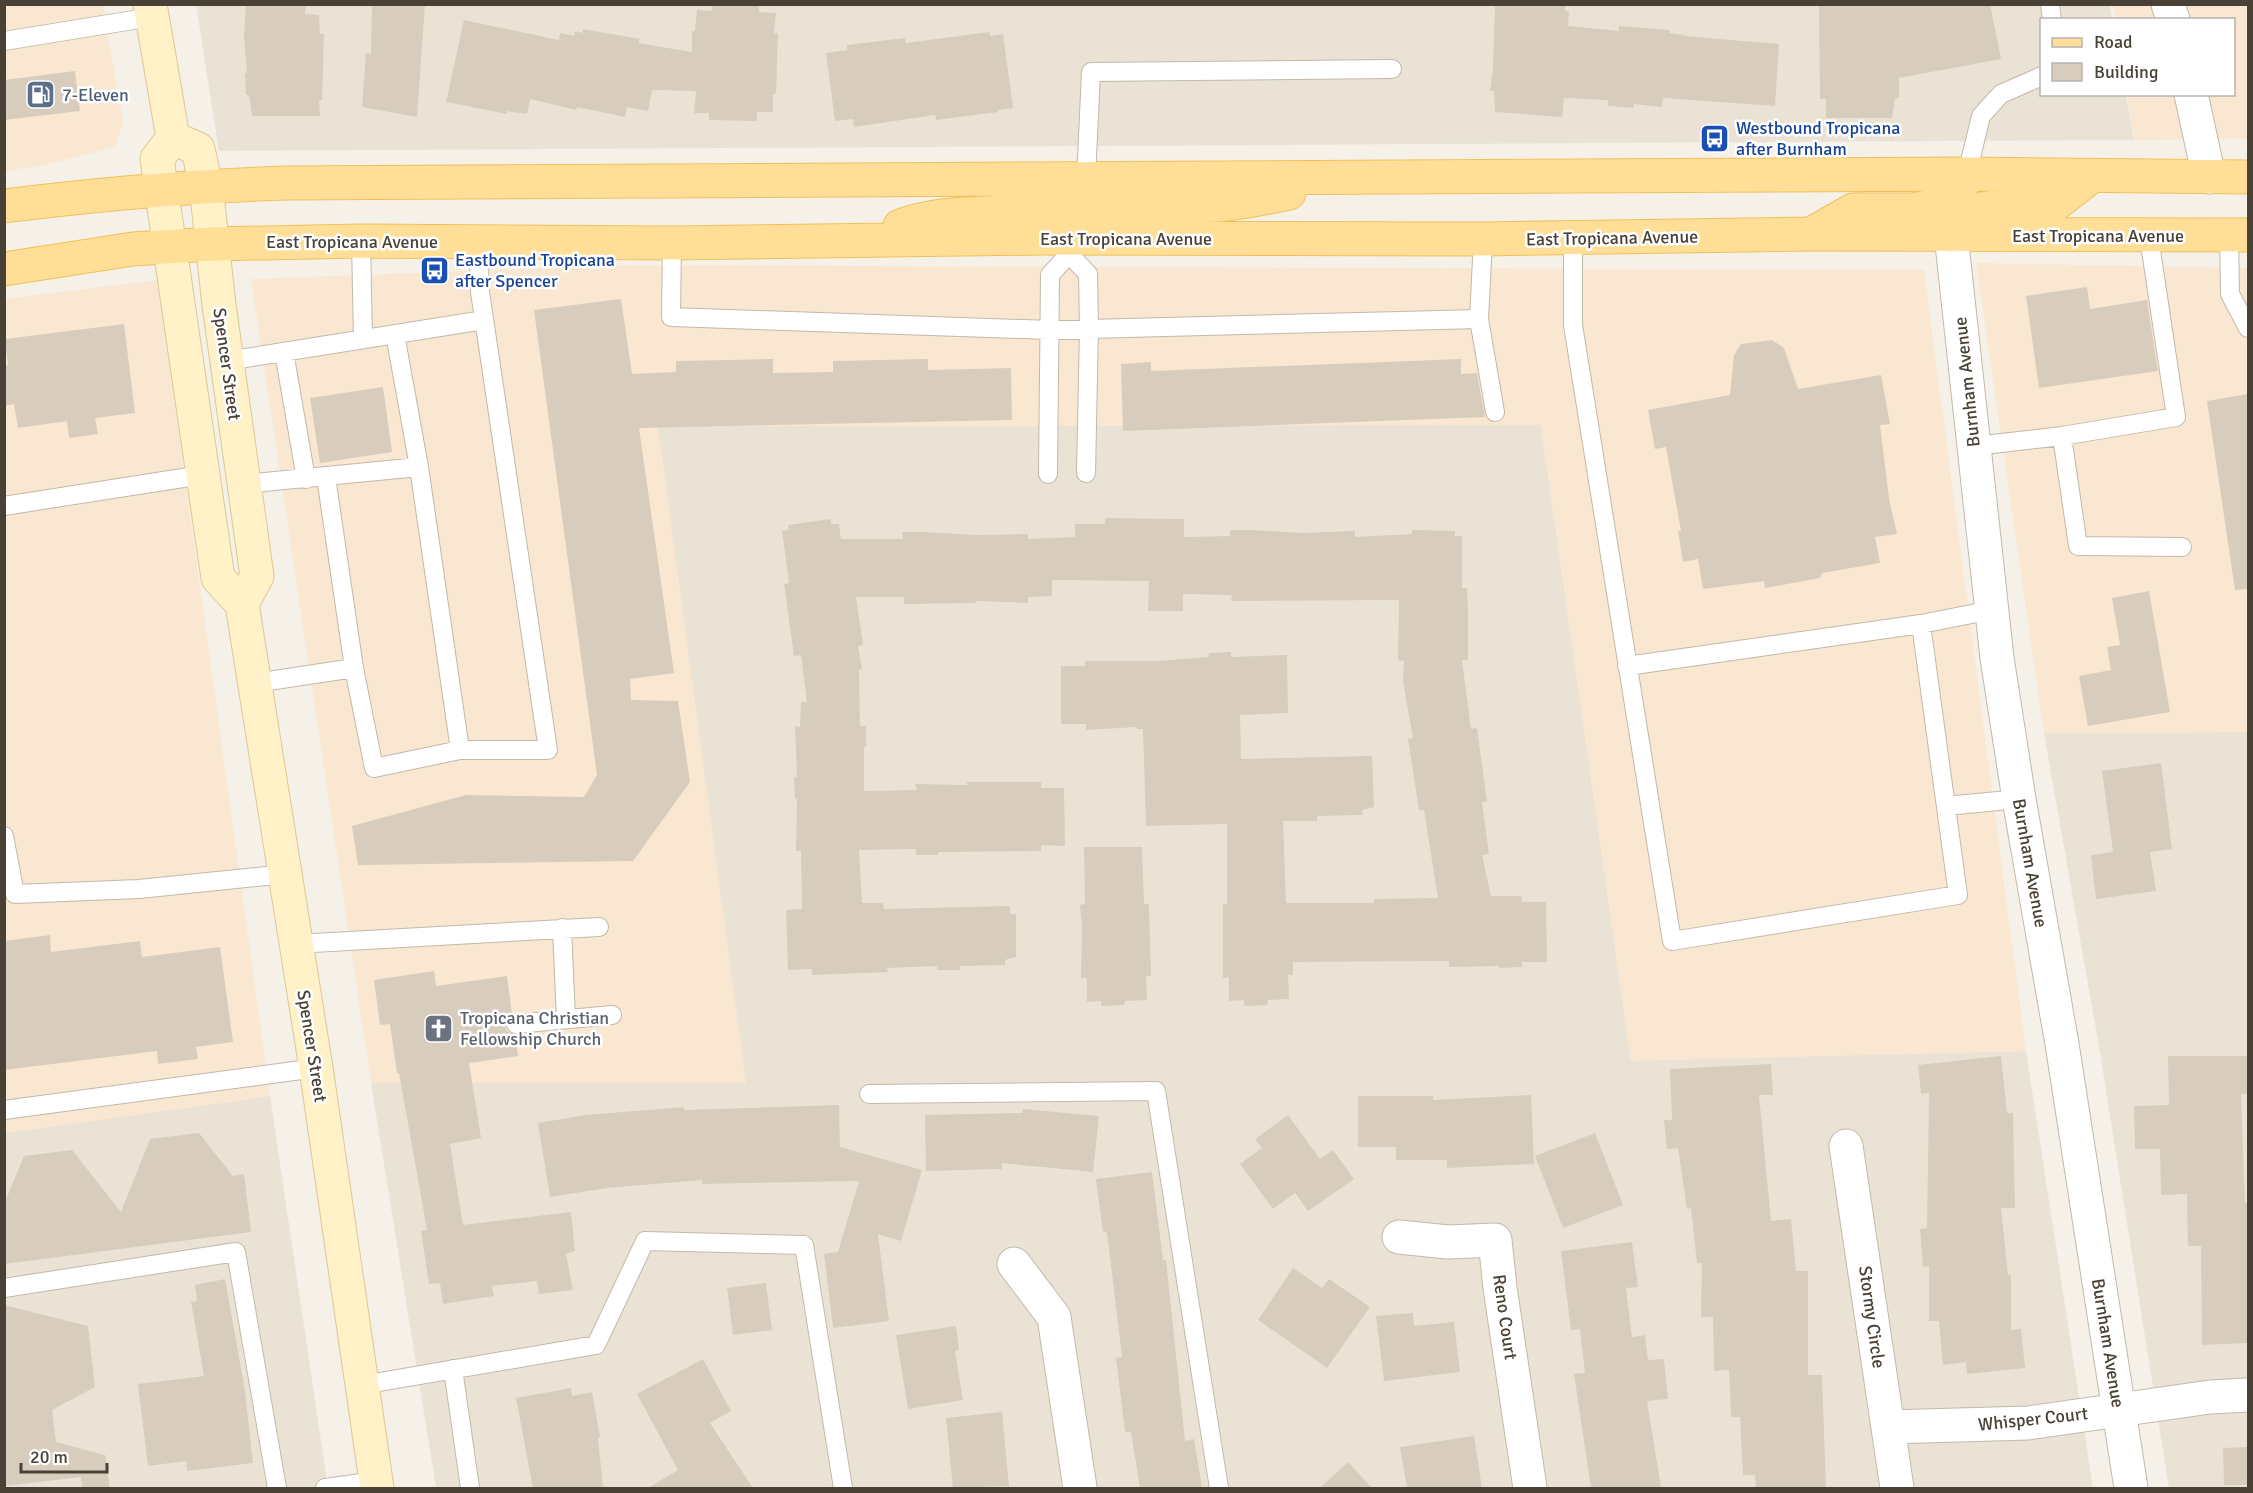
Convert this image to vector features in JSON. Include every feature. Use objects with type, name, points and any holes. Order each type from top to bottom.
[{"type":"main road","points":[[1809,234],[1853,210],[1914,210],[1943,203],[1960,190],[1967,174]]},
{"type":"main road","points":[[4,206],[162,189],[287,183],[1967,174],[2248,177]]},
{"type":"main road","points":[[1951,235],[1954,221],[1968,211],[1994,207],[2052,207],[2092,176]]},
{"type":"main road","points":[[853,240],[939,216],[1044,206],[1067,197],[1081,188],[1086,179]]},
{"type":"main road","points":[[1061,244],[1069,222],[1088,214],[1121,208],[1250,201],[1292,193],[1334,179]]},
{"type":"main road","name":"East Tropicana Avenue","points":[[4,269],[133,249],[169,246],[361,241],[672,243],[853,240],[1061,244],[1573,239],[1809,234],[2149,237],[2239,235]]},
{"type":"street","points":[[151,11],[173,138],[157,159],[202,475],[218,578],[242,604]]},
{"type":"street","points":[[2191,96],[2209,177]]},
{"type":"street","name":"Spencer Street","points":[[173,138],[198,149],[206,186],[211,244],[257,576],[242,604],[316,1068],[376,1485]]},
{"type":"street","name":"Burnham Avenue","points":[[1951,235],[1992,610],[2019,799],[2062,1044],[2131,1488]]},
{"type":"street","name":"Stormy Circle","points":[[1846,1146],[1897,1488]]},
{"type":"street","name":"Reno Court","points":[[1399,1237],[1448,1242],[1495,1240],[1530,1488]]},
{"type":"street","points":[[1014,1264],[1053,1317],[1080,1488]]},
{"type":"street","name":"Whisper Court","points":[[1888,1427],[2028,1423],[2210,1397],[2248,1395]]},
{"type":"lane","points":[[4,41],[151,11]]},
{"type":"lane","points":[[1086,179],[1091,72],[1392,69]]},
{"type":"lane","points":[[1967,174],[1981,116],[2001,94],[2040,77]]},
{"type":"lane","points":[[2239,235],[2230,294],[2248,328]]},
{"type":"lane","points":[[1975,446],[2062,436],[2176,417],[2149,237]]},
{"type":"lane","points":[[1483,239],[1479,319],[1495,412]]},
{"type":"lane","points":[[1573,239],[1573,325],[1672,941],[1958,895],[1921,624]]},
{"type":"lane","points":[[361,241],[363,339]]},
{"type":"lane","points":[[326,477],[354,668],[374,768],[460,750],[548,750],[480,292],[478,242]]},
{"type":"lane","points":[[672,243],[671,317],[1050,330],[1479,319]]},
{"type":"lane","points":[[1048,474],[1050,275],[1061,244],[1088,274],[1086,473]]},
{"type":"lane","points":[[227,361],[484,320]]},
{"type":"lane","points":[[395,334],[419,467],[460,750]]},
{"type":"lane","points":[[284,352],[306,479]]},
{"type":"lane","points":[[2062,436],[2078,546],[2182,547]]},
{"type":"lane","points":[[244,484],[419,467]]},
{"type":"lane","points":[[4,506],[202,475]]},
{"type":"lane","points":[[1627,666],[1921,624],[1992,610]]},
{"type":"lane","points":[[255,684],[354,668]]},
{"type":"lane","points":[[1946,806],[2019,799]]},
{"type":"lane","points":[[4,836],[15,894],[139,889],[285,874]]},
{"type":"lane","points":[[295,944],[599,927]]},
{"type":"lane","points":[[562,928],[567,1019]]},
{"type":"lane","points":[[516,1024],[612,1015]]},
{"type":"lane","points":[[4,1110],[316,1068]]},
{"type":"lane","points":[[869,1094],[1156,1091],[1219,1488]]},
{"type":"lane","points":[[362,1385],[596,1345],[645,1241],[804,1245],[843,1488]]},
{"type":"lane","points":[[4,1288],[236,1252],[277,1488]]},
{"type":"lane","points":[[453,1370],[470,1488]]},
{"type":"lane","points":[[325,1488],[376,1485]]},
{"type":"shaded area","points":[[4,5],[103,5],[123,122],[115,147],[44,165],[5,171]]},
{"type":"shaded area","points":[[196,5],[2110,5],[2112,18],[2040,18],[2040,96],[2126,96],[2134,140],[219,151]]},
{"type":"shaded area","points":[[2113,5],[2248,5],[2248,139],[2134,140],[2127,96],[2235,96],[2235,18],[2116,18]]},
{"type":"shaded area","points":[[1976,263],[2248,268],[2248,732],[2044,733]]},
{"type":"shaded area","points":[[626,265],[1924,270],[2026,1051],[1631,1061],[1541,425],[658,426],[746,1083],[371,1083],[251,279]]},
{"type":"shaded area","points":[[158,280],[270,1096],[5,1133],[4,299]]},
{"type":"shaded area","points":[[1541,425],[1631,1060],[2026,1051],[2093,1488],[436,1488],[371,1083],[745,1082],[657,426]]},
{"type":"shaded area","points":[[2248,732],[2248,1488],[2169,1488],[2100,1053],[2044,733]]},
{"type":"shaded area","points":[[270,1096],[328,1488],[5,1488],[4,1133]]},
{"type":"building","points":[[246,4],[306,4],[305,14],[319,15],[320,34],[324,34],[320,116],[252,116],[249,95],[246,95],[244,36]]},
{"type":"building","points":[[372,4],[425,4],[417,117],[362,107],[366,53],[371,54]]},
{"type":"building","points":[[712,4],[759,4],[759,12],[776,13],[774,33],[778,33],[776,94],[773,94],[773,112],[757,112],[757,121],[709,120],[709,113],[694,113],[696,91],[652,90],[648,111],[627,107],[625,117],[577,107],[576,110],[530,99],[527,114],[507,111],[507,114],[446,102],[464,20],[559,40],[560,33],[574,36],[575,31],[583,33],[583,29],[640,39],[638,43],[692,52],[692,31],[695,31],[697,10],[712,11]]},
{"type":"building","points":[[1495,4],[1566,4],[1565,11],[1569,11],[1568,26],[1619,31],[1619,26],[1670,30],[1669,33],[1684,36],[1779,44],[1775,106],[1663,98],[1662,107],[1634,104],[1633,108],[1608,106],[1608,100],[1564,98],[1562,117],[1495,112],[1494,91],[1490,91]]},
{"type":"building","points":[[1819,4],[1990,4],[2001,59],[1899,78],[1899,98],[1895,98],[1892,118],[1826,118],[1826,99],[1820,99]]},
{"type":"building","points":[[990,32],[990,36],[1003,34],[1013,108],[936,120],[935,115],[854,127],[853,119],[835,121],[826,53],[847,50],[847,45],[905,38],[906,43]]},
{"type":"building","name":"7-Eleven","points":[[75,71],[80,111],[4,120],[4,80]]},
{"type":"building","points":[[2087,287],[2090,309],[2147,300],[2158,371],[2039,388],[2026,296]]},
{"type":"building","points":[[621,299],[632,374],[676,372],[676,361],[773,359],[773,373],[833,372],[833,361],[928,359],[928,370],[1011,368],[1012,420],[639,428],[674,673],[630,679],[631,700],[678,701],[690,782],[633,861],[358,865],[352,826],[466,795],[584,797],[597,775],[534,310]]},
{"type":"building","points":[[124,324],[135,413],[95,418],[98,434],[69,438],[67,421],[18,428],[14,404],[4,406],[4,365],[8,365],[5,339]]},
{"type":"building","points":[[1772,340],[1784,348],[1798,389],[1881,375],[1890,424],[1880,425],[1889,498],[1897,534],[1875,537],[1880,563],[1822,573],[1820,578],[1765,588],[1764,581],[1703,589],[1698,559],[1683,562],[1678,531],[1681,531],[1666,447],[1655,449],[1648,410],[1730,395],[1734,355],[1741,344]]},
{"type":"building","points":[[1461,359],[1461,374],[1477,373],[1485,417],[1123,431],[1121,364],[1151,362],[1151,371]]},
{"type":"building","points":[[383,387],[392,452],[320,463],[310,398]]},
{"type":"building","points":[[2248,394],[2248,589],[2235,590],[2207,401]]},
{"type":"building","points":[[1105,518],[1184,519],[1184,537],[1230,536],[1230,530],[1304,533],[1355,531],[1355,537],[1412,534],[1412,530],[1455,531],[1455,536],[1462,536],[1462,588],[1467,588],[1468,660],[1462,660],[1471,729],[1477,728],[1487,801],[1482,802],[1489,854],[1482,855],[1491,896],[1521,896],[1522,902],[1546,902],[1547,962],[1522,962],[1522,967],[1499,968],[1499,966],[1449,967],[1449,961],[1293,962],[1293,975],[1288,975],[1289,999],[1268,1000],[1267,1005],[1244,1006],[1244,1000],[1229,1001],[1229,977],[1223,978],[1223,904],[1227,904],[1227,824],[1146,826],[1143,729],[1137,729],[1137,727],[1086,730],[1086,724],[1061,724],[1061,666],[1085,666],[1085,661],[1157,661],[1208,657],[1209,653],[1231,652],[1231,657],[1287,655],[1288,713],[1240,715],[1241,759],[1372,756],[1374,807],[1362,810],[1363,815],[1317,816],[1317,821],[1283,821],[1286,903],[1374,903],[1374,899],[1438,898],[1424,810],[1419,810],[1408,739],[1413,738],[1403,681],[1404,661],[1398,660],[1399,600],[1231,601],[1232,595],[1183,594],[1183,611],[1148,611],[1149,581],[1052,580],[1052,596],[1028,597],[1028,603],[976,601],[976,603],[904,604],[904,597],[856,597],[863,645],[858,646],[862,669],[859,670],[860,726],[866,726],[864,791],[917,790],[915,784],[967,785],[967,782],[1041,782],[1041,788],[1064,788],[1065,846],[1041,845],[1041,851],[938,852],[938,855],[916,855],[916,849],[859,850],[862,903],[883,903],[884,909],[1010,906],[1010,914],[1016,914],[1016,957],[1005,960],[1005,965],[960,966],[960,970],[937,970],[937,966],[887,968],[888,972],[812,975],[812,969],[788,970],[786,910],[802,909],[801,851],[796,851],[795,726],[800,727],[801,702],[807,702],[801,655],[794,656],[784,584],[789,583],[782,531],[789,530],[788,525],[831,519],[831,524],[839,524],[841,539],[903,539],[902,532],[924,532],[976,535],[1028,534],[1028,539],[1075,537],[1075,524],[1105,524]]},
{"type":"building","points":[[2149,591],[2170,712],[2088,726],[2079,676],[2111,670],[2107,647],[2120,645],[2112,598]]},
{"type":"building","points":[[2161,763],[2172,849],[2150,852],[2156,891],[2096,899],[2091,855],[2113,852],[2102,771]]},
{"type":"building","points":[[1084,847],[1142,847],[1144,904],[1149,904],[1151,976],[1146,976],[1147,1000],[1125,1001],[1124,1005],[1101,1006],[1101,1001],[1087,1002],[1087,978],[1081,978],[1080,905],[1085,904]]},
{"type":"building","points":[[50,935],[51,952],[140,941],[142,957],[220,947],[233,1042],[196,1047],[198,1059],[158,1064],[157,1051],[4,1070],[4,941]]},
{"type":"building","points":[[434,971],[436,986],[507,976],[512,1014],[506,1019],[505,1026],[507,1031],[515,1035],[518,1056],[469,1063],[481,1138],[450,1144],[463,1225],[571,1212],[575,1251],[566,1254],[573,1290],[539,1294],[537,1281],[492,1286],[494,1296],[443,1304],[440,1283],[429,1284],[421,1231],[427,1230],[399,1073],[397,1073],[390,1024],[380,1025],[374,980]]},
{"type":"building","points":[[2001,1056],[2007,1113],[2013,1113],[2015,1208],[2001,1208],[2008,1275],[2011,1275],[2011,1330],[2021,1329],[2025,1368],[1967,1374],[1966,1362],[1943,1365],[1939,1321],[1929,1321],[1929,1266],[1923,1267],[1920,1229],[1927,1228],[1929,1093],[1921,1094],[1918,1065]]},
{"type":"building","points":[[2168,1056],[2248,1056],[2248,1094],[2241,1094],[2245,1203],[2248,1203],[2248,1343],[2202,1345],[2201,1246],[2188,1246],[2187,1194],[2161,1195],[2160,1149],[2135,1149],[2134,1106],[2169,1105]]},
{"type":"building","points":[[1771,1064],[1773,1095],[1759,1095],[1771,1221],[1791,1219],[1796,1271],[1808,1271],[1808,1375],[1822,1375],[1826,1488],[1756,1488],[1755,1475],[1743,1475],[1740,1417],[1731,1417],[1729,1370],[1714,1371],[1713,1317],[1701,1317],[1702,1263],[1697,1263],[1691,1208],[1687,1209],[1678,1148],[1667,1149],[1664,1120],[1672,1120],[1670,1069]]},
{"type":"building","points":[[1531,1095],[1534,1164],[1447,1168],[1447,1160],[1396,1160],[1396,1147],[1358,1147],[1358,1096],[1433,1096],[1433,1100]]},
{"type":"building","points":[[839,1105],[840,1147],[922,1170],[901,1241],[878,1234],[889,1321],[833,1328],[824,1254],[838,1252],[859,1181],[702,1184],[702,1180],[607,1188],[550,1197],[538,1123],[586,1115],[684,1107],[684,1110]]},
{"type":"building","points":[[1023,1109],[1099,1116],[1093,1172],[1002,1163],[1002,1169],[926,1171],[925,1115],[1022,1113]]},
{"type":"building","points":[[1288,1115],[1320,1159],[1333,1150],[1354,1179],[1308,1211],[1295,1193],[1273,1209],[1240,1164],[1262,1148],[1255,1139]]},
{"type":"building","points":[[199,1133],[233,1176],[244,1174],[251,1232],[4,1264],[4,1204],[24,1156],[72,1150],[121,1212],[150,1139]]},
{"type":"building","points":[[1595,1133],[1623,1205],[1563,1228],[1535,1156]]},
{"type":"building","points":[[1152,1172],[1163,1260],[1166,1260],[1185,1441],[1194,1439],[1202,1488],[1140,1488],[1131,1432],[1125,1432],[1116,1358],[1122,1357],[1107,1232],[1103,1232],[1096,1179]]},
{"type":"building","points":[[1632,1242],[1638,1287],[1626,1288],[1632,1337],[1645,1335],[1648,1360],[1664,1359],[1668,1399],[1647,1401],[1661,1488],[1591,1488],[1574,1374],[1585,1373],[1580,1329],[1571,1330],[1561,1251]]},
{"type":"building","points":[[1293,1268],[1322,1288],[1329,1279],[1370,1307],[1327,1368],[1258,1320]]},
{"type":"building","points":[[225,1279],[245,1391],[253,1463],[187,1471],[186,1461],[148,1466],[138,1384],[204,1376],[191,1302],[197,1301],[195,1285]]},
{"type":"building","points":[[766,1283],[772,1330],[733,1335],[727,1288]]},
{"type":"building","points":[[4,1305],[88,1326],[95,1387],[52,1410],[56,1442],[105,1455],[110,1488],[82,1488],[81,1477],[4,1486]]},
{"type":"building","points":[[1413,1313],[1414,1326],[1454,1322],[1460,1372],[1384,1381],[1376,1316]]},
{"type":"building","points":[[956,1326],[959,1350],[955,1351],[963,1400],[908,1409],[896,1335]]},
{"type":"building","points":[[703,1359],[731,1411],[710,1423],[753,1488],[648,1488],[678,1470],[637,1394]]},
{"type":"building","points":[[571,1388],[572,1396],[592,1392],[600,1437],[598,1438],[603,1488],[533,1488],[516,1398]]},
{"type":"building","points":[[1002,1412],[1009,1486],[953,1488],[946,1418]]},
{"type":"building","points":[[1474,1436],[1482,1488],[1407,1488],[1400,1447]]},
{"type":"building","points":[[2248,1447],[2248,1485],[2224,1485],[2223,1448]]},
{"type":"building","points":[[1348,1462],[1372,1488],[1320,1488]]},
{"type":"place","name":"7-Eleven","points":[[41,95]]},
{"type":"place","name":"Westbound Tropicana after Burnham","points":[[1715,138]]},
{"type":"place","name":"Eastbound Tropicana after Spencer","points":[[434,270]]},
{"type":"place","name":"Tropicana Christian Fellowship Church","points":[[439,1028]]}]
